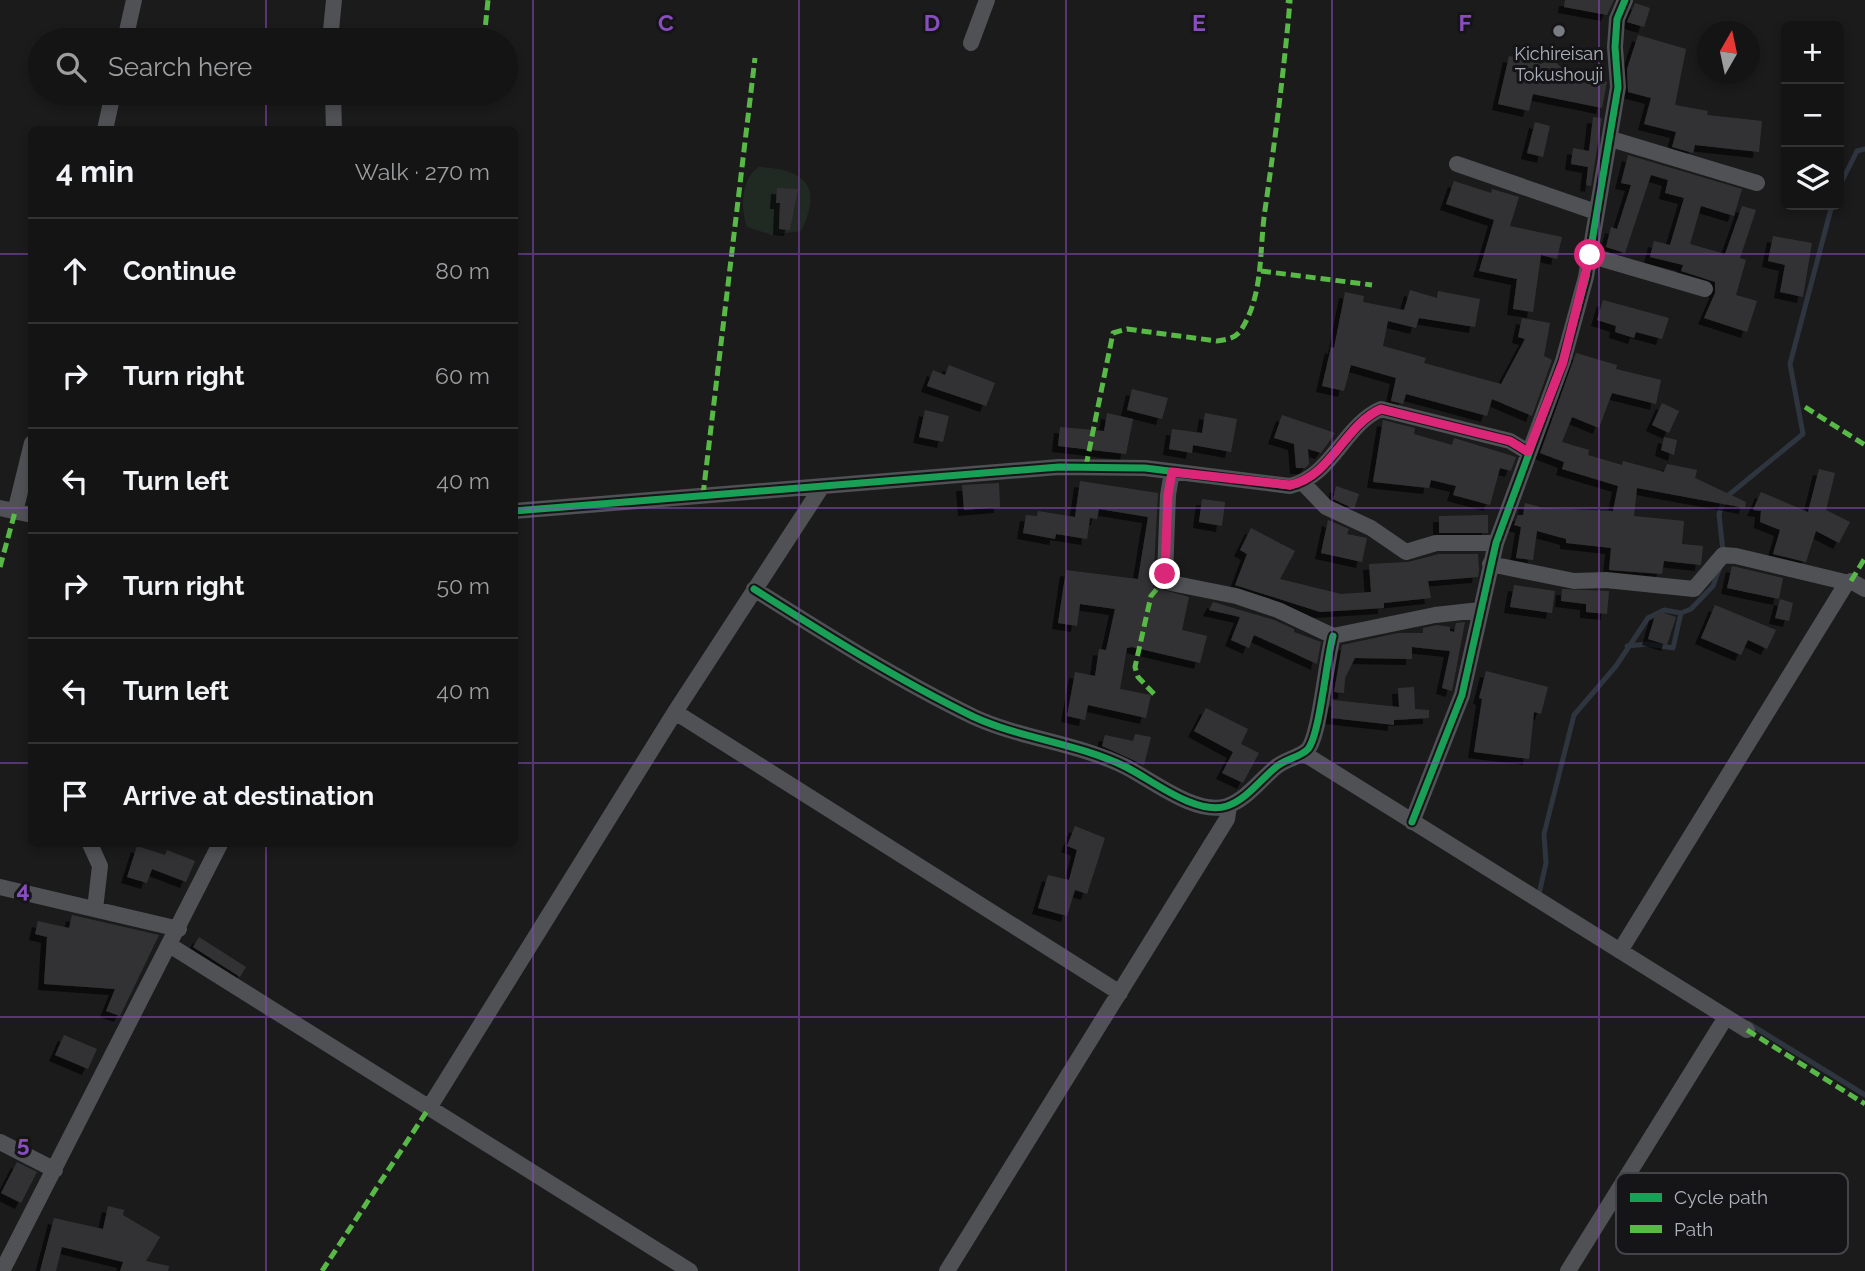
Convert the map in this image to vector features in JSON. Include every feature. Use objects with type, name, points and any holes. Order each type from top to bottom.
[{"type":"street","points":[[128,28],[134,0]]},
{"type":"street","points":[[329,28],[334,0]]},
{"type":"street","points":[[971,43],[987,0]]},
{"type":"street","points":[[1412,822],[1462,695],[1496,542],[1563,362],[1590,255],[1611,139],[1618,87],[1615,47],[1617,19],[1625,0]]},
{"type":"street","points":[[106,126],[110,105]]},
{"type":"street","points":[[333,105],[334,126]]},
{"type":"street","points":[[1611,139],[1757,183]]},
{"type":"street","points":[[1457,164],[1596,212]]},
{"type":"street","points":[[1590,255],[1705,289]]},
{"type":"street","points":[[518,510],[821,488],[1059,467],[1172,472],[1290,485],[1303,483],[1340,449],[1362,422],[1381,409],[1510,441],[1528,452]]},
{"type":"street","points":[[16,512],[28,460]]},
{"type":"street","points":[[1172,472],[1168,495],[1166,578],[1171,583],[1216,591],[1278,610],[1333,636],[1422,617],[1480,610]]},
{"type":"street","points":[[1303,483],[1326,507],[1371,528],[1406,552],[1436,543],[1496,542]]},
{"type":"street","points":[[429,1108],[675,712],[821,488]]},
{"type":"street","points":[[1490,564],[1574,581],[1606,580],[1694,589],[1723,555],[1849,583],[1865,589]]},
{"type":"street","points":[[1620,951],[1849,583]]},
{"type":"street","points":[[754,589],[831,638],[977,718],[1125,766],[1198,805],[1217,808],[1229,806],[1264,781],[1287,759],[1303,753],[1309,747],[1320,719],[1325,666],[1333,636]]},
{"type":"street","points":[[675,712],[1119,993]]},
{"type":"street","points":[[1303,753],[1747,1030]]},
{"type":"street","points":[[947,1271],[1227,819],[1229,806]]},
{"type":"street","points":[[91,847],[100,866],[95,909]]},
{"type":"street","points":[[2,1270],[179,929],[219,847]]},
{"type":"street","points":[[0,887],[179,929]]},
{"type":"street","points":[[170,946],[690,1271]]},
{"type":"street","points":[[1629,1173],[1726,1017]]},
{"type":"street","points":[[0,1142],[55,1170]]},
{"type":"street","points":[[1568,1271],[1616,1194]]},
{"type":"shaded area","points":[[759,167],[788,172],[806,183],[810,192],[810,203],[801,231],[772,235],[747,227],[743,211],[745,186]]},
{"type":"building","points":[[1565,0],[1614,0],[1607,15],[1564,7]]},
{"type":"building","points":[[1635,3],[1650,8],[1644,27],[1627,22]]},
{"type":"building","points":[[1638,35],[1686,49],[1675,105],[1708,111],[1707,115],[1762,121],[1759,152],[1695,145],[1693,153],[1672,147],[1676,132],[1644,124],[1651,98],[1628,92],[1627,69]]},
{"type":"building","points":[[1509,56],[1541,64],[1549,56],[1567,73],[1607,82],[1602,108],[1533,94],[1529,111],[1498,104]]},
{"type":"building","points":[[1593,117],[1602,118],[1591,186],[1586,185],[1588,167],[1571,164],[1573,148],[1589,151]]},
{"type":"building","points":[[1535,122],[1550,126],[1543,157],[1527,153]]},
{"type":"building","points":[[1628,155],[1742,189],[1734,216],[1701,206],[1690,244],[1725,254],[1742,206],[1756,210],[1740,258],[1746,260],[1736,295],[1757,301],[1747,332],[1704,318],[1715,293],[1715,282],[1681,271],[1683,265],[1650,257],[1654,241],[1670,245],[1684,198],[1665,193],[1668,180],[1651,175],[1625,253],[1606,247],[1611,227],[1617,229],[1631,185],[1621,183]]},
{"type":"building","points":[[1454,181],[1491,193],[1492,189],[1519,197],[1510,226],[1562,237],[1557,259],[1541,255],[1533,312],[1513,309],[1517,279],[1479,271],[1494,220],[1446,204]]},
{"type":"building","points":[[777,188],[798,189],[790,230],[779,229],[780,203],[776,203]]},
{"type":"building","points":[[1773,236],[1812,243],[1803,297],[1780,292],[1785,265],[1768,261]]},
{"type":"building","points":[[1410,290],[1437,298],[1438,291],[1480,299],[1475,327],[1419,318],[1416,328],[1388,321],[1383,346],[1426,358],[1424,363],[1501,384],[1525,339],[1518,337],[1522,318],[1550,323],[1544,356],[1552,360],[1532,416],[1492,399],[1487,416],[1406,394],[1403,404],[1391,401],[1396,378],[1351,365],[1344,391],[1322,386],[1331,347],[1334,348],[1345,292],[1364,296],[1363,302],[1404,310]]},
{"type":"building","points":[[1603,300],[1669,318],[1662,339],[1636,332],[1634,338],[1615,332],[1616,326],[1597,320]]},
{"type":"building","points":[[1576,353],[1617,365],[1616,369],[1661,380],[1656,404],[1612,393],[1599,428],[1572,417],[1562,442],[1589,450],[1588,455],[1622,465],[1623,461],[1664,472],[1667,464],[1697,470],[1695,478],[1746,502],[1745,508],[1637,488],[1634,516],[1684,521],[1682,544],[1703,546],[1701,565],[1664,561],[1662,574],[1609,570],[1611,548],[1566,543],[1566,539],[1537,531],[1533,560],[1516,558],[1521,527],[1514,525],[1518,515],[1523,515],[1525,503],[1544,508],[1613,511],[1618,486],[1562,469],[1564,462],[1540,453]]},
{"type":"building","points":[[949,365],[995,383],[986,406],[927,386],[933,370],[945,375]]},
{"type":"building","points":[[1132,389],[1168,398],[1162,419],[1127,410]]},
{"type":"building","points":[[1662,403],[1679,411],[1669,433],[1652,425]]},
{"type":"building","points":[[925,410],[949,416],[943,442],[919,437]]},
{"type":"building","points":[[1107,413],[1133,419],[1126,454],[1058,446],[1060,427],[1104,431]]},
{"type":"building","points":[[1205,413],[1237,419],[1231,452],[1193,445],[1192,453],[1169,449],[1172,429],[1202,433]]},
{"type":"building","points":[[1282,415],[1335,433],[1321,453],[1308,449],[1309,464],[1305,468],[1296,468],[1294,444],[1274,438]]},
{"type":"building","points":[[1383,420],[1415,428],[1414,434],[1452,445],[1454,438],[1516,457],[1511,471],[1500,468],[1490,505],[1453,495],[1456,486],[1431,480],[1429,488],[1373,482]]},
{"type":"building","points":[[1664,437],[1677,440],[1674,455],[1661,450]]},
{"type":"building","points":[[1819,469],[1835,473],[1826,510],[1850,522],[1839,543],[1816,531],[1806,562],[1773,554],[1780,530],[1760,522],[1761,511],[1753,510],[1761,492],[1808,512]]},
{"type":"building","points":[[1080,481],[1158,493],[1153,587],[1189,597],[1182,630],[1207,636],[1200,663],[1127,648],[1120,689],[1151,695],[1146,718],[1088,705],[1085,720],[1067,716],[1075,672],[1095,676],[1099,649],[1106,650],[1115,609],[1080,604],[1077,626],[1058,623],[1066,570],[1138,579],[1148,517],[1099,509],[1097,519],[1090,518],[1087,539],[1056,534],[1055,539],[1023,533],[1026,515],[1037,516],[1038,511],[1075,517]]},
{"type":"building","points":[[999,483],[1000,507],[964,510],[962,485]]},
{"type":"building","points":[[1336,486],[1359,494],[1354,509],[1333,499]]},
{"type":"building","points":[[1202,499],[1225,502],[1222,526],[1199,522]]},
{"type":"building","points":[[1488,515],[1488,533],[1439,533],[1439,516]]},
{"type":"building","points":[[1328,520],[1349,529],[1347,534],[1367,538],[1362,562],[1321,553]]},
{"type":"building","points":[[1251,528],[1295,551],[1280,579],[1341,594],[1371,592],[1369,564],[1408,562],[1439,554],[1478,554],[1478,577],[1428,581],[1431,598],[1384,603],[1384,608],[1320,612],[1235,585],[1247,554],[1240,550]]},
{"type":"building","points":[[1732,566],[1783,578],[1779,599],[1727,588]]},
{"type":"building","points":[[1514,585],[1555,591],[1552,613],[1510,607]]},
{"type":"building","points":[[1562,589],[1609,591],[1607,614],[1586,612],[1586,604],[1561,601]]},
{"type":"building","points":[[1780,599],[1793,603],[1789,621],[1775,618]]},
{"type":"building","points":[[1213,602],[1274,620],[1294,629],[1294,632],[1321,642],[1317,664],[1254,635],[1249,648],[1231,640],[1240,617],[1209,610]]},
{"type":"building","points":[[1715,605],[1776,630],[1767,649],[1748,640],[1741,655],[1701,638]]},
{"type":"building","points":[[1661,612],[1676,617],[1667,645],[1648,639],[1655,615]]},
{"type":"building","points":[[1465,622],[1452,691],[1442,688],[1450,651],[1412,647],[1412,659],[1355,658],[1345,678],[1344,693],[1334,692],[1342,645],[1398,633],[1423,633],[1423,628],[1437,625],[1450,627],[1450,631],[1454,632],[1456,623]]},
{"type":"building","points":[[1486,671],[1548,687],[1541,714],[1534,712],[1529,759],[1474,752],[1482,699],[1479,698]]},
{"type":"building","points":[[1414,687],[1415,709],[1429,710],[1429,718],[1394,720],[1394,725],[1331,718],[1333,700],[1399,707],[1398,688]]},
{"type":"building","points":[[1206,708],[1248,729],[1241,744],[1259,753],[1243,783],[1222,773],[1233,752],[1194,731]]},
{"type":"building","points":[[1135,734],[1151,737],[1144,765],[1102,746],[1105,735],[1133,741]]},
{"type":"building","points":[[1075,826],[1105,838],[1087,894],[1075,890],[1067,916],[1038,908],[1048,875],[1069,880],[1077,850],[1067,846]]},
{"type":"building","points":[[137,847],[165,855],[167,850],[195,861],[186,882],[152,869],[147,883],[127,877]]},
{"type":"building","points":[[72,915],[159,935],[120,1016],[106,1011],[115,989],[44,984],[47,937],[35,934],[38,921],[69,928]]},
{"type":"building","points":[[199,937],[246,967],[240,977],[193,947]]},
{"type":"building","points":[[64,1035],[97,1049],[88,1069],[55,1055]]},
{"type":"building","points":[[17,1162],[37,1172],[21,1203],[1,1193]]},
{"type":"building","points":[[108,1206],[124,1210],[123,1215],[160,1237],[146,1261],[169,1266],[168,1271],[120,1271],[123,1262],[62,1247],[56,1271],[40,1271],[54,1218],[103,1229]]},
{"type":"waterway","points":[[1844,177],[1857,151],[1865,149]]},
{"type":"waterway","points":[[1723,552],[1719,514],[1725,498],[1803,434],[1790,364],[1831,210]]},
{"type":"waterway","points":[[1539,894],[1546,863],[1544,834],[1574,715],[1616,666],[1648,618],[1664,610],[1681,613],[1691,609],[1713,586],[1720,567]]},
{"type":"waterway","points":[[1627,646],[1648,644],[1673,648],[1681,613]]},
{"type":"waterway","points":[[1748,1023],[1865,1095]]},
{"type":"marked path","points":[[485,28],[488,0]]},
{"type":"marked path","points":[[1086,466],[1113,333],[1127,329],[1217,341],[1236,335],[1248,316],[1257,287],[1279,106],[1290,1],[1286,0]]},
{"type":"marked path","points":[[703,495],[755,58]]},
{"type":"marked path","points":[[1261,271],[1372,285]]},
{"type":"marked path","points":[[1805,407],[1865,445]]},
{"type":"marked path","points":[[0,567],[15,512]]},
{"type":"marked path","points":[[1851,581],[1865,558]]},
{"type":"marked path","points":[[1154,694],[1138,677],[1135,667],[1151,596],[1166,578]]},
{"type":"marked path","points":[[1747,1030],[1865,1104]]},
{"type":"marked path","points":[[322,1271],[429,1108]]},
{"type":"cycle path","points":[[1412,822],[1462,695],[1496,543],[1563,361],[1586,277],[1618,87],[1615,47],[1617,19],[1625,0]]},
{"type":"cycle path","points":[[518,511],[1059,467],[1145,468],[1290,486],[1317,472],[1357,426],[1381,409],[1510,441],[1528,452]]},
{"type":"cycle path","points":[[754,589],[835,640],[974,717],[1011,731],[1108,759],[1188,801],[1215,808],[1241,799],[1280,764],[1308,749],[1316,729],[1333,636]]},
{"type":"place","name":"Kichireisan Tokushouji","points":[[1559,31]]},
{"type":"route","points":[[1165,574],[1168,495],[1172,472],[1290,485],[1303,483],[1340,449],[1362,422],[1381,409],[1510,441],[1528,452],[1563,362],[1590,255]]}]
